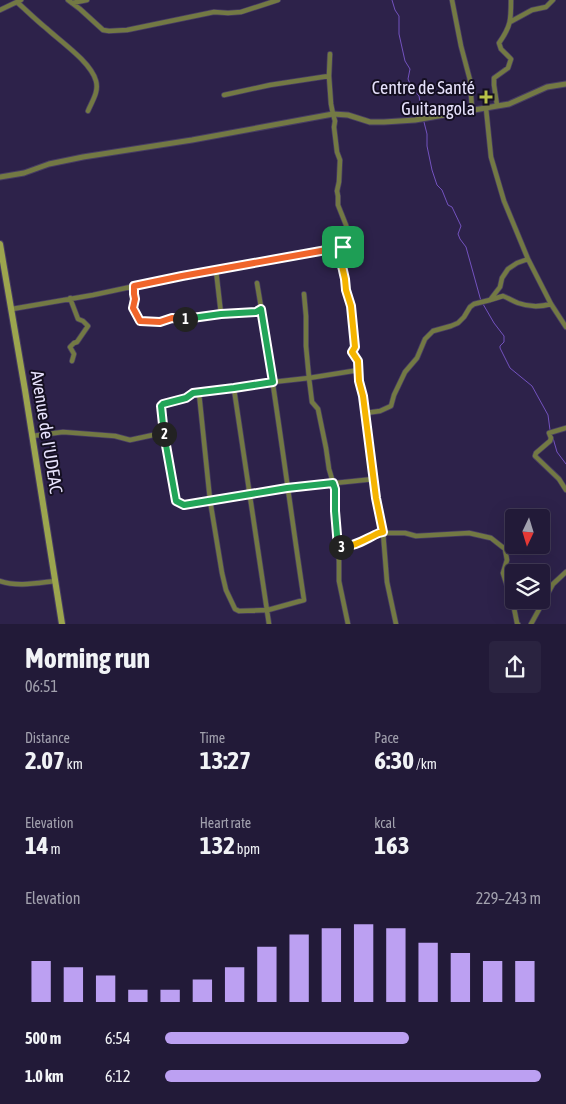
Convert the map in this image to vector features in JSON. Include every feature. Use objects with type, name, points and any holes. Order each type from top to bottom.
[{"type":"main road","name":"Avenue de I'UDEAC","points":[[0,244],[4,281],[12,308],[62,624]]},
{"type":"street","points":[[70,1],[87,0]]},
{"type":"street","points":[[70,1],[102,30],[108,32],[127,30],[214,12],[241,12],[278,0]]},
{"type":"street","points":[[452,0],[470,80],[472,109]]},
{"type":"street","points":[[497,105],[494,78],[508,68],[511,58],[500,49],[499,43],[506,33],[510,22],[511,0]]},
{"type":"street","points":[[510,22],[532,10],[546,7],[553,0]]},
{"type":"street","points":[[0,10],[19,1],[91,71],[97,88],[88,111]]},
{"type":"street","points":[[330,54],[329,76],[337,152],[340,160],[337,191],[338,205],[349,236],[349,242],[339,253],[351,306],[355,347],[352,352],[358,361],[359,381],[366,413],[376,498],[383,532],[387,582],[396,624]]},
{"type":"street","points":[[224,94],[329,76]]},
{"type":"street","points":[[0,177],[24,173],[49,164],[83,157],[333,114],[348,115],[370,122],[430,118],[472,109],[509,104],[547,87],[566,84]]},
{"type":"street","points":[[486,108],[491,157],[504,201],[528,259],[551,304],[566,327]]},
{"type":"street","points":[[12,308],[343,247]]},
{"type":"street","points":[[490,300],[500,287],[502,278],[508,269],[516,263],[528,259]]},
{"type":"street","points":[[216,270],[221,314]]},
{"type":"street","points":[[199,393],[210,500],[224,584],[235,609],[239,611],[268,610],[304,600],[257,283]]},
{"type":"street","points":[[134,286],[135,299],[133,308],[140,321],[160,322],[172,318],[186,319],[256,312],[261,309]]},
{"type":"street","points":[[304,294],[306,346],[312,402],[318,409],[329,470],[335,489],[339,561],[338,581],[348,624]]},
{"type":"street","points":[[366,413],[380,411],[391,406],[405,372],[417,358],[425,339],[433,331],[458,323],[474,304],[503,296],[528,306],[539,307],[551,304]]},
{"type":"street","points":[[70,298],[78,319],[88,326],[77,342],[70,347],[74,354],[72,361]]},
{"type":"street","points":[[359,370],[193,393],[179,401],[161,406],[164,432],[176,501],[184,505],[287,488],[374,479]]},
{"type":"street","points":[[234,388],[269,624]]},
{"type":"street","points":[[566,428],[551,432],[550,441],[535,456],[559,479],[566,490]]},
{"type":"street","points":[[32,436],[63,432],[115,436],[130,440],[164,432]]},
{"type":"street","points":[[338,547],[347,547],[383,532],[405,533],[416,536],[469,533],[490,538],[505,549],[507,560],[503,573],[518,624]]},
{"type":"street","points":[[530,624],[554,584],[566,572]]},
{"type":"street","points":[[0,581],[27,584],[55,581]]},
{"type":"waterway","points":[[392,0],[399,16],[399,34],[405,61],[410,69],[408,79],[412,88],[419,96],[423,118]]},
{"type":"waterway","points":[[424,122],[432,170],[437,185],[442,190],[448,205],[452,207],[461,226],[458,234],[466,247],[481,301]]},
{"type":"waterway","points":[[483,304],[504,336],[504,342],[500,348],[510,368],[532,386],[548,415],[550,430]]},
{"type":"waterway","points":[[553,438],[557,452],[566,464]]},
{"type":"place","name":"Centre de Santé Guitangola","points":[[486,97]]},
{"type":"route","points":[[343,247],[339,253],[351,306],[355,347],[352,352],[358,361],[359,381],[366,413],[376,498],[383,532],[347,547],[338,547],[335,489],[333,483],[287,488],[184,505],[176,501],[167,455],[161,406],[166,402],[179,401],[193,393],[273,382],[261,309],[256,312],[181,319],[172,318],[160,322],[140,321],[133,308],[135,299],[134,286],[343,247]]}]
